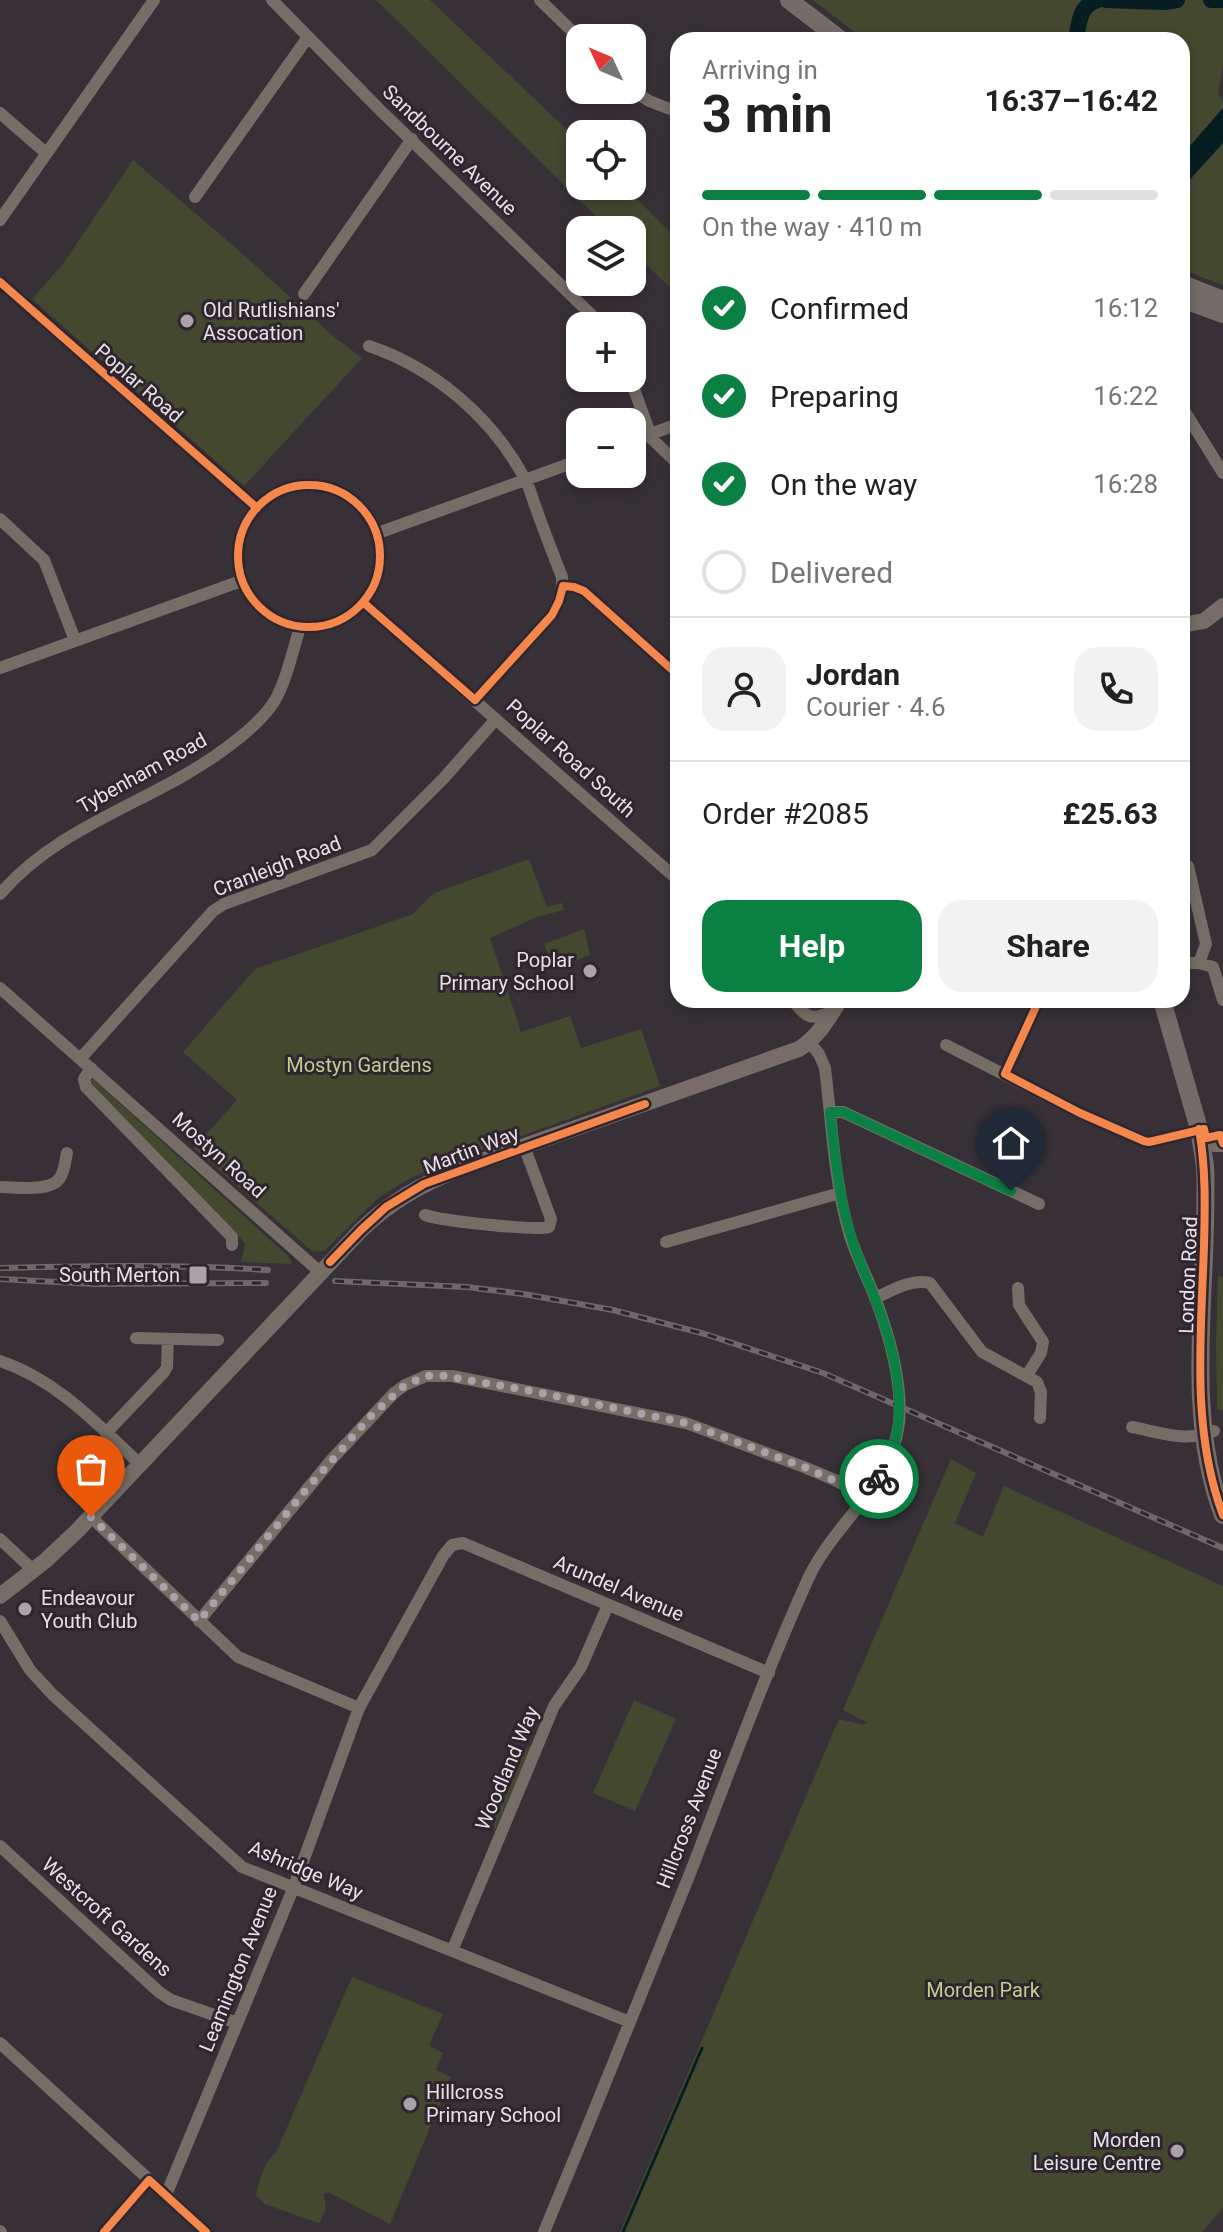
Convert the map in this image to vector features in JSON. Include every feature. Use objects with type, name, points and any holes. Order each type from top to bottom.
[{"type":"highway","points":[[789,0],[831,32]]},
{"type":"highway","points":[[1190,287],[1223,300]]},
{"type":"highway","points":[[1190,302],[1223,314]]},
{"type":"highway","name":"London Road","points":[[1164,1008],[1199,1129],[1205,1166],[1201,1359],[1211,1480],[1223,1515]]},
{"type":"highway","name":"London Road","points":[[1176,1008],[1218,1146],[1209,1433],[1223,1481]]},
{"type":"main road","points":[[1190,624],[1204,621],[1223,606]]},
{"type":"main road","points":[[810,1043],[835,1008]]},
{"type":"main road","name":"Martin Way","points":[[0,1596],[61,1547],[320,1272],[373,1218],[403,1195],[457,1170],[810,1043]]},
{"type":"street","points":[[0,220],[154,0]]},
{"type":"street","name":"Sandbourne Avenue","points":[[272,0],[589,312]]},
{"type":"street","points":[[540,0],[566,25]]},
{"type":"street","points":[[195,197],[308,37]]},
{"type":"street","points":[[646,99],[670,109]]},
{"type":"street","points":[[0,113],[46,153]]},
{"type":"street","points":[[304,294],[412,139]]},
{"type":"street","name":"Poplar Road","points":[[0,282],[257,508]]},
{"type":"street","points":[[369,346],[409,363],[458,396],[488,428],[525,479],[562,577],[563,586],[552,615],[475,700]]},
{"type":"street","points":[[635,392],[657,446],[670,457]]},
{"type":"street","points":[[1190,420],[1223,473]]},
{"type":"street","points":[[646,436],[670,427]]},
{"type":"street","points":[[378,533],[566,465]]},
{"type":"street","points":[[299,485],[323,486],[348,495],[366,511],[378,533],[382,561],[380,574],[364,603],[340,619],[315,627],[300,627],[280,621],[258,605],[241,581],[237,559],[239,541],[247,521],[257,508],[276,492],[299,485]]},
{"type":"street","points":[[0,519],[44,560],[75,640]]},
{"type":"street","points":[[0,668],[241,581]]},
{"type":"street","points":[[563,586],[584,591],[670,668]]},
{"type":"street","name":"Poplar Road South","points":[[364,603],[670,873]]},
{"type":"street","name":"Tybenham Road","points":[[0,894],[22,870],[64,840],[204,765],[245,733],[278,694],[300,627]]},
{"type":"street","name":"Cranleigh Road","points":[[80,1059],[213,911],[224,904],[372,850],[444,778],[496,719]]},
{"type":"street","points":[[1190,875],[1206,944],[1199,963]]},
{"type":"street","points":[[1190,963],[1213,967],[1223,1000]]},
{"type":"street","name":"Mostyn Road","points":[[0,988],[320,1272]]},
{"type":"street","points":[[800,1008],[808,1017],[816,1018],[832,1008]]},
{"type":"street","points":[[1005,1074],[1035,1008]]},
{"type":"street","name":"Hillcross Avenue","points":[[544,2232],[815,1565],[882,1473],[897,1434],[897,1380],[890,1346],[850,1236],[840,1193],[823,1062],[810,1043]]},
{"type":"street","points":[[946,1045],[1080,1113],[1144,1141]]},
{"type":"street","points":[[91,1068],[84,1079],[86,1087],[232,1237],[232,1245]]},
{"type":"street","points":[[830,1112],[843,1112],[1039,1204]]},
{"type":"street","points":[[425,1215],[541,1229],[549,1227],[551,1219],[524,1146]]},
{"type":"street","points":[[0,1187],[47,1187],[54,1184],[62,1174],[67,1153]]},
{"type":"street","points":[[666,1242],[840,1193]]},
{"type":"street","points":[[875,1298],[911,1284],[930,1283],[982,1352],[1027,1375],[1041,1387],[1040,1418]]},
{"type":"street","points":[[1018,1288],[1019,1305],[1043,1342],[1041,1353],[1027,1375]]},
{"type":"street","points":[[136,1338],[218,1340]]},
{"type":"street","points":[[106,1433],[164,1372],[168,1339]]},
{"type":"street","points":[[0,1361],[46,1382],[141,1465]]},
{"type":"street","points":[[199,1621],[371,1416],[405,1385],[426,1376],[452,1376],[686,1423],[804,1467],[865,1497]]},
{"type":"street","points":[[1132,1427],[1189,1438],[1209,1433]]},
{"type":"street","points":[[91,1517],[230,1651],[245,1661],[359,1708]]},
{"type":"street","points":[[0,1539],[33,1570]]},
{"type":"street","name":"Arundel Avenue","points":[[452,1545],[463,1543],[769,1673]]},
{"type":"street","name":"Leamington Avenue","points":[[166,2195],[293,1889],[359,1708],[452,1545]]},
{"type":"street","name":"Woodland Way","points":[[452,1951],[554,1706],[581,1667],[608,1605]]},
{"type":"street","name":"Ashridge Way","points":[[0,1621],[30,1670],[52,1694],[242,1867],[630,2022]]},
{"type":"street","name":"Westcroft Gardens","points":[[0,1846],[159,1992],[171,2000],[237,2023]]},
{"type":"street","points":[[0,2043],[206,2232]]},
{"type":"street","points":[[104,2232],[149,2180]]},
{"type":"green space","points":[[376,0],[430,0],[566,129],[566,187]]},
{"type":"green space","points":[[813,0],[1223,0],[1223,66],[1218,94],[1223,108],[1190,146],[1190,32],[855,32]]},
{"type":"green space","points":[[1223,143],[1223,285],[1190,273],[1190,180]]},
{"type":"green space","name":"Old Rutlishians' Assocation","points":[[133,160],[362,358],[244,486],[32,299],[63,264]]},
{"type":"green space","points":[[579,200],[638,200],[670,232],[670,287],[646,264],[646,216],[596,216]]},
{"type":"green space","name":"Mostyn Gardens","points":[[529,859],[547,907],[562,903],[564,910],[537,917],[490,938],[521,1032],[570,1016],[581,1048],[641,1029],[660,1086],[407,1180],[378,1198],[324,1251],[313,1252],[194,1148],[237,1100],[183,1052],[255,969],[413,914],[434,893]]},
{"type":"green space","points":[[584,929],[590,955],[555,969],[544,944]]},
{"type":"green space","points":[[93,1079],[289,1257],[292,1264],[241,1262],[245,1243],[91,1087],[90,1080]]},
{"type":"green space","points":[[1218,1276],[1223,1277],[1223,1410],[1217,1410]]},
{"type":"green space","name":"Morden Park","points":[[951,1459],[976,1473],[955,1523],[983,1537],[1004,1486],[1223,1586],[1223,2208],[1202,2232],[620,2232],[839,1719],[864,1725],[866,1722],[843,1710]]},
{"type":"green space","points":[[634,1700],[676,1719],[635,1811],[593,1793]]},
{"type":"green space","points":[[531,1745],[495,1830],[492,1817],[518,1754]]},
{"type":"green space","points":[[352,1977],[443,2014],[429,2046],[443,2053],[436,2070],[451,2077],[390,2224],[328,2192],[324,2194],[326,2209],[318,2223],[265,2204],[256,2196],[263,2172],[276,2153]]},
{"type":"water","points":[[1223,108],[1223,143],[1190,179],[1190,146]]},
{"type":"waterway","points":[[1077,32],[1083,11],[1098,0]]},
{"type":"waterway","points":[[1106,0],[1177,0]]},
{"type":"waterway","points":[[1211,0],[1221,0]]},
{"type":"waterway","points":[[623,2232],[702,2048]]},
{"type":"railway","points":[[0,1268],[168,1266],[268,1270]]},
{"type":"railway","points":[[0,1279],[95,1284],[266,1283]]},
{"type":"railway","points":[[335,1281],[467,1287],[523,1294],[613,1310],[705,1334],[823,1373],[1223,1548]]},
{"type":"cycle path","points":[[0,282],[257,508]]},
{"type":"cycle path","points":[[309,485],[336,490],[359,506],[375,529],[380,556],[375,583],[359,606],[336,622],[309,627],[282,622],[259,606],[243,583],[238,556],[243,529],[259,506],[282,490],[309,485]]},
{"type":"cycle path","points":[[364,603],[475,700],[552,615],[563,586],[584,591],[670,668]]},
{"type":"cycle path","points":[[1035,1008],[1005,1074],[1080,1113],[1144,1141],[1204,1129],[1206,1138],[1220,1135],[1223,1143]]},
{"type":"cycle path","points":[[330,1262],[386,1207],[424,1184],[645,1104]]},
{"type":"cycle path","points":[[1199,1129],[1205,1202],[1200,1348],[1202,1416],[1206,1450],[1223,1515]]},
{"type":"cycle path","points":[[104,2232],[149,2180],[206,2232]]},
{"type":"way so far","points":[[91,1517],[199,1621],[371,1416],[405,1385],[426,1376],[439,1375],[686,1423],[804,1467],[865,1497],[879,1479]]},
{"type":"place","name":"Old Rutlishians' Assocation","points":[[187,321]]},
{"type":"place","name":"Poplar Primary School","points":[[590,971]]},
{"type":"place","name":"South Merton","points":[[198,1275]]},
{"type":"place","name":"Endeavour Youth Club","points":[[25,1609]]},
{"type":"place","name":"Hillcross Primary School","points":[[410,2104]]},
{"type":"place","name":"Morden Leisure Centre","points":[[1177,2151]]},
{"type":"route","points":[[879,1479],[897,1434],[897,1380],[884,1324],[850,1236],[837,1171],[830,1112],[843,1112],[1011,1191]]}]
